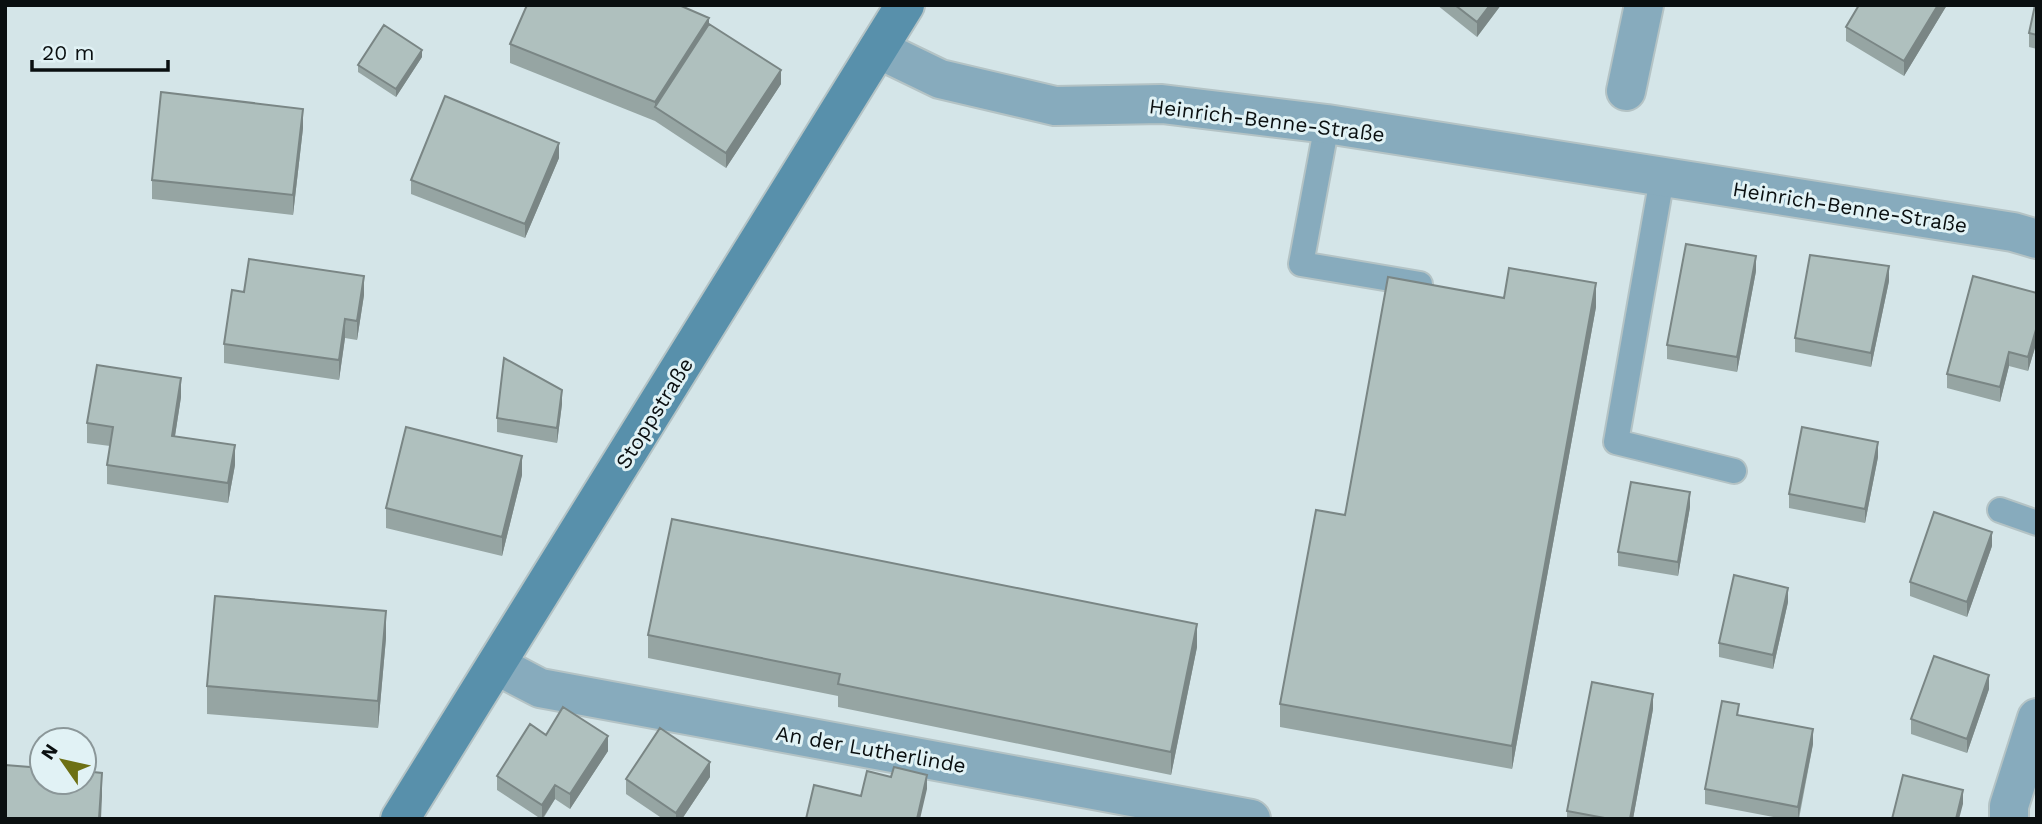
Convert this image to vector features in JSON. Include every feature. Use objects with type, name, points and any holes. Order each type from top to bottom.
[{"type":"main road","name":"Stoppstraße","points":[[400,819],[905,5]]},
{"type":"street","points":[[1626,91],[1644,5]]},
{"type":"street","name":"Heinrich-Benne-Straße","points":[[878,49],[940,79],[1055,106],[1163,104],[1327,124],[2012,232],[2037,239]]},
{"type":"street","name":"An der Lutherlinde","points":[[496,665],[540,688],[1251,819]]},
{"type":"street","points":[[2009,819],[2009,806],[2037,718]]},
{"type":"lane","points":[[1327,124],[1301,264],[1439,287]]},
{"type":"lane","points":[[1662,178],[1616,442],[1734,471]]},
{"type":"lane","points":[[2000,510],[2037,523]]},
{"type":"building","points":[[527,5],[679,5],[709,18],[655,102],[510,44]]},
{"type":"building","points":[[1455,5],[1490,5],[1477,22]]},
{"type":"building","points":[[1859,5],[1938,5],[1904,61],[1846,27]]},
{"type":"building","points":[[2037,5],[2037,35],[2029,33]]},
{"type":"building","points":[[709,24],[781,70],[726,153],[655,107]]},
{"type":"building","points":[[384,25],[422,50],[396,89],[358,65]]},
{"type":"building","points":[[161,92],[303,109],[293,195],[152,180]]},
{"type":"building","points":[[445,96],[559,143],[525,224],[411,180]]},
{"type":"building","points":[[1686,244],[1756,256],[1737,357],[1667,345]]},
{"type":"building","points":[[1810,255],[1889,266],[1871,353],[1795,338]]},
{"type":"building","points":[[249,259],[364,276],[357,321],[345,319],[339,360],[224,344],[232,290],[244,292]]},
{"type":"building","points":[[1509,268],[1596,283],[1512,746],[1280,704],[1316,510],[1345,515],[1388,277],[1504,298]]},
{"type":"building","points":[[1973,276],[2037,293],[2037,326],[2028,357],[2009,352],[2000,387],[1947,374]]},
{"type":"building","points":[[504,358],[562,390],[557,428],[497,418]]},
{"type":"building","points":[[97,365],[181,378],[172,436],[235,445],[228,483],[107,465],[113,427],[87,423]]},
{"type":"building","points":[[406,427],[522,456],[502,537],[386,508]]},
{"type":"building","points":[[1802,427],[1878,442],[1865,509],[1789,494]]},
{"type":"building","points":[[1631,482],[1690,492],[1678,562],[1618,552]]},
{"type":"building","points":[[1934,512],[1992,532],[1967,602],[1910,582]]},
{"type":"building","points":[[672,519],[1197,624],[1171,752],[838,684],[840,674],[648,635]]},
{"type":"building","points":[[1734,575],[1788,588],[1773,655],[1719,643]]},
{"type":"building","points":[[215,596],[386,611],[378,701],[207,686]]},
{"type":"building","points":[[1934,656],[1989,675],[1967,739],[1911,719]]},
{"type":"building","points":[[1592,682],[1653,694],[1630,819],[1610,819],[1567,811]]},
{"type":"building","points":[[1722,701],[1739,704],[1737,715],[1813,729],[1798,807],[1705,789]]},
{"type":"building","points":[[563,707],[608,736],[570,794],[555,785],[542,805],[497,776],[530,724],[546,735]]},
{"type":"building","points":[[660,728],[710,762],[676,813],[626,779]]},
{"type":"building","points":[[5,765],[28,767],[28,796],[98,796],[98,773],[102,773],[99,819],[5,819]]},
{"type":"building","points":[[894,767],[927,775],[917,819],[806,819],[814,785],[861,796],[867,771],[891,777]]},
{"type":"building","points":[[1903,775],[1963,790],[1956,819],[1892,819]]}]
